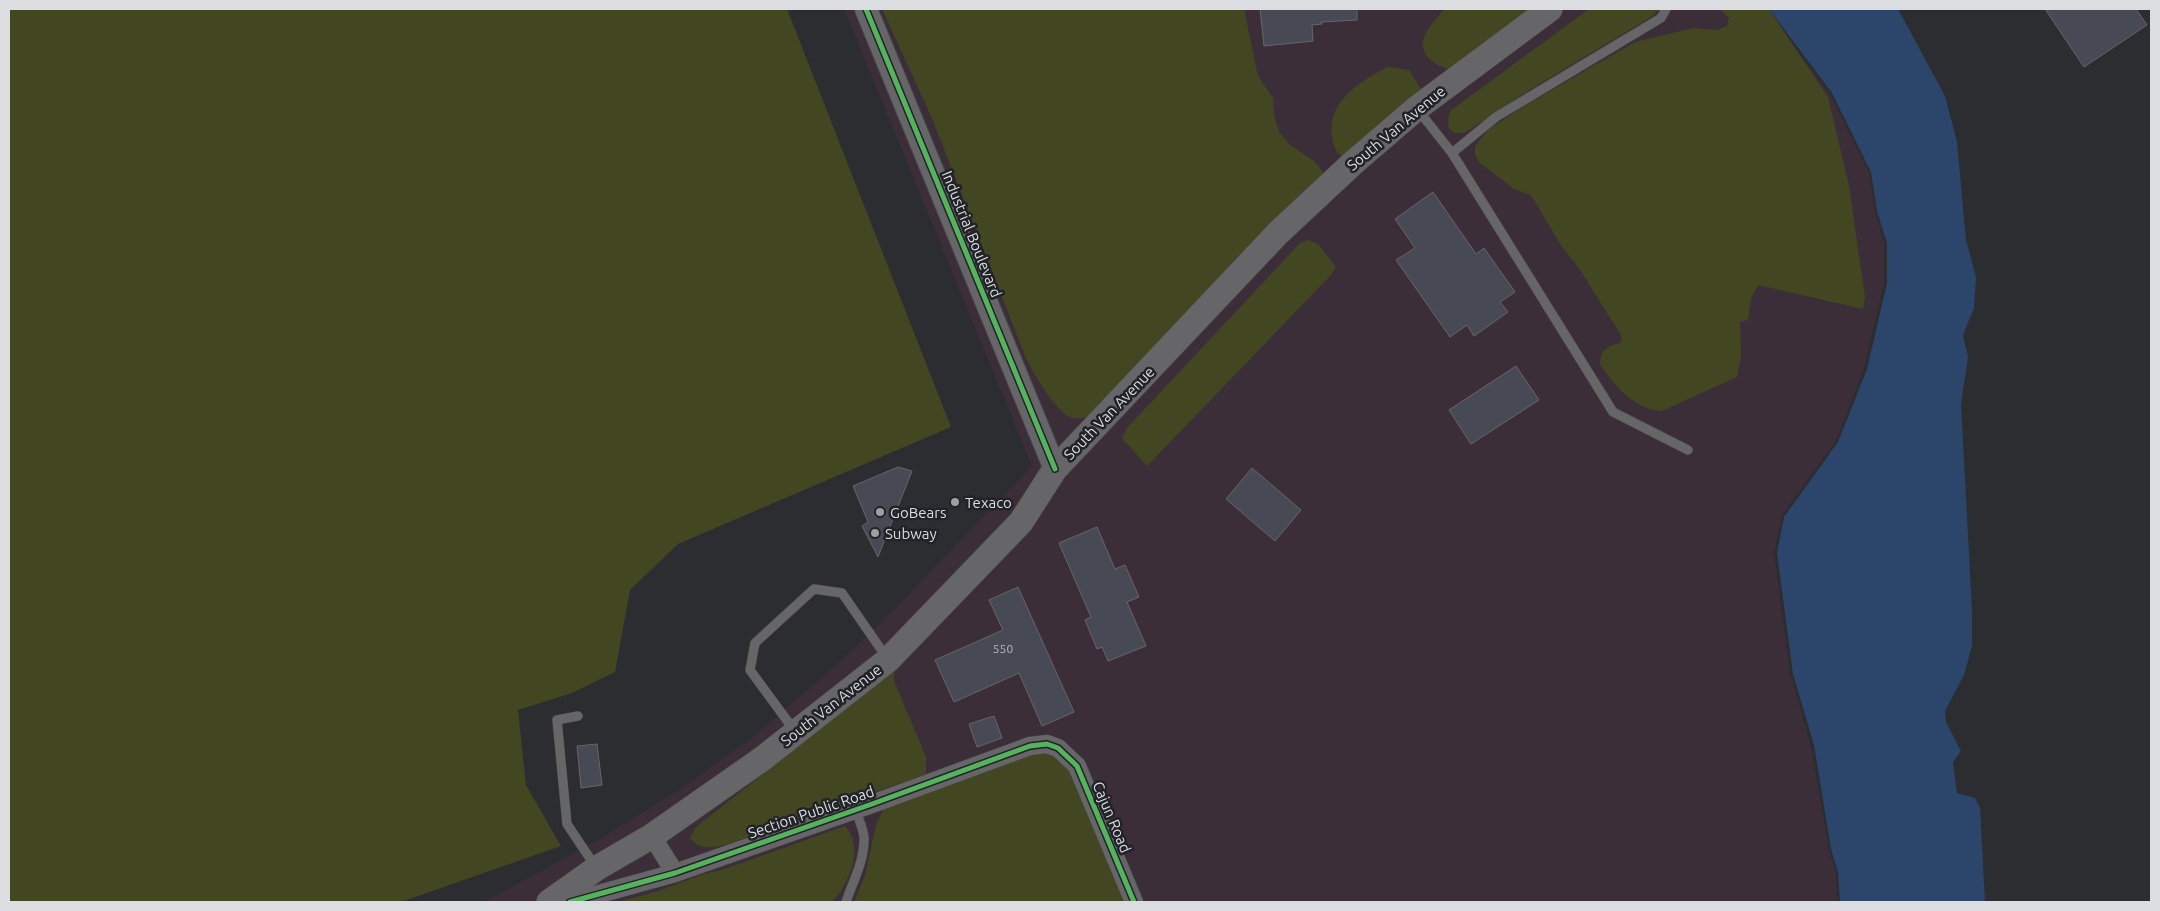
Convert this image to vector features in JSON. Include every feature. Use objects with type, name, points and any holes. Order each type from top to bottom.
[{"type":"main road","name":"South Van Avenue","points":[[549,902],[597,868],[652,836],[762,759],[888,660],[1021,522],[1055,469],[1278,233],[1353,163],[1417,108],[1550,9]]},
{"type":"street","name":"Industrial Boulevard","points":[[866,9],[1055,469]]},
{"type":"street","name":"Section Public Road","points":[[570,902],[675,874],[1030,746],[1048,744],[1058,748]]},
{"type":"street","name":"Cajun Road","points":[[1058,748],[1077,766],[1134,902]]},
{"type":"street","points":[[652,836],[675,874]]},
{"type":"lane","points":[[1452,153],[1496,117],[1661,18],[1666,9]]},
{"type":"lane","points":[[1417,108],[1452,153],[1614,412],[1688,450]]},
{"type":"lane","points":[[796,733],[750,670],[755,643],[814,589],[842,593],[888,660]]},
{"type":"lane","points":[[578,716],[557,720],[568,824],[597,868]]},
{"type":"lane","points":[[846,902],[857,874],[864,836],[856,810]]},
{"type":"shaded area","points":[[844,9],[1765,9],[1830,94],[1869,173],[1875,211],[1884,243],[1884,283],[1864,368],[1836,441],[1782,515],[1774,553],[1790,674],[1811,746],[1829,850],[1836,873],[1837,902],[484,902],[600,839],[679,790],[748,741],[839,663],[888,616],[1032,466]]},
{"type":"green space","points":[[9,9],[787,9],[951,427],[678,544],[630,590],[615,672],[572,693],[518,710],[526,785],[561,846],[401,902],[9,902]]},
{"type":"green space","points":[[882,9],[1244,9],[1258,76],[1273,98],[1274,115],[1279,132],[1290,145],[1314,161],[1323,172],[1324,179],[1087,417],[1070,417],[1062,412],[1050,398],[1026,358],[932,118]]},
{"type":"green space","points":[[1444,9],[1539,9],[1452,70],[1434,63],[1423,48],[1427,32]]},
{"type":"green space","points":[[1589,9],[1659,9],[1651,17],[1531,89],[1466,132],[1452,132],[1448,121],[1450,111]]},
{"type":"green space","points":[[1720,9],[1769,9],[1828,97],[1849,186],[1865,297],[1863,309],[1758,285],[1751,298],[1748,320],[1740,322],[1741,356],[1737,377],[1662,411],[1652,410],[1634,401],[1618,388],[1600,364],[1605,349],[1620,343],[1622,337],[1579,268],[1562,247],[1531,195],[1514,189],[1479,162],[1475,154],[1475,146],[1489,129],[1521,108],[1635,42],[1694,28],[1717,30],[1727,26],[1729,18]]},
{"type":"green space","points":[[1387,67],[1409,70],[1421,89],[1422,95],[1342,157],[1336,150],[1332,139],[1332,124],[1340,103],[1356,86]]},
{"type":"green space","points":[[1308,240],[1318,244],[1336,267],[1331,275],[1147,466],[1122,438],[1127,428],[1300,243]]},
{"type":"green space","points":[[894,671],[894,681],[926,757],[926,774],[729,844],[703,847],[690,838],[696,827]]},
{"type":"green space","points":[[1044,753],[1069,766],[1127,902],[854,902],[865,876],[876,825],[884,808],[1035,754]]},
{"type":"green space","points":[[845,826],[854,844],[854,855],[849,876],[832,902],[619,902],[725,869]]},
{"type":"water","points":[[1769,9],[1898,9],[1945,96],[1957,142],[1966,240],[1976,277],[1974,308],[1963,335],[1968,357],[1961,404],[1972,610],[1972,646],[1964,675],[1945,711],[1946,722],[1961,751],[1953,762],[1957,793],[1975,798],[1980,808],[1985,902],[1840,902],[1838,872],[1831,849],[1814,745],[1793,674],[1777,553],[1784,517],[1838,442],[1867,369],[1887,283],[1887,243],[1877,211],[1871,172],[1832,93]]},
{"type":"building","points":[[1260,9],[1357,9],[1357,20],[1321,22],[1322,24],[1312,25],[1313,41],[1264,46]]},
{"type":"building","points":[[2045,9],[2136,9],[2147,25],[2084,67]]},
{"type":"building","points":[[1433,192],[1476,254],[1484,248],[1515,292],[1500,302],[1508,312],[1474,336],[1467,325],[1450,337],[1396,260],[1415,248],[1395,219]]},
{"type":"building","points":[[1516,366],[1539,400],[1471,444],[1449,410]]},
{"type":"building","name":"GoBears","points":[[898,467],[912,471],[878,557],[862,526],[868,522],[853,486]]},
{"type":"building","points":[[1252,468],[1301,510],[1275,541],[1226,499]]},
{"type":"building","points":[[1097,527],[1115,569],[1125,565],[1139,597],[1127,602],[1146,646],[1108,661],[1102,647],[1097,649],[1085,620],[1091,617],[1059,543]]},
{"type":"building","points":[[1018,587],[1074,712],[1042,726],[1019,673],[954,702],[935,660],[1003,630],[989,600]]},
{"type":"building","points":[[994,716],[1002,738],[977,747],[969,724]]},
{"type":"building","points":[[597,744],[602,785],[581,788],[577,746]]},
{"type":"cycle path","points":[[866,9],[1055,469]]},
{"type":"cycle path","points":[[570,902],[675,873],[1030,746],[1047,744],[1058,748],[1077,766],[1134,902]]},
{"type":"place","name":"Texaco","points":[[955,502]]},
{"type":"place","name":"GoBears","points":[[880,512]]},
{"type":"place","name":"Subway","points":[[875,533]]}]
